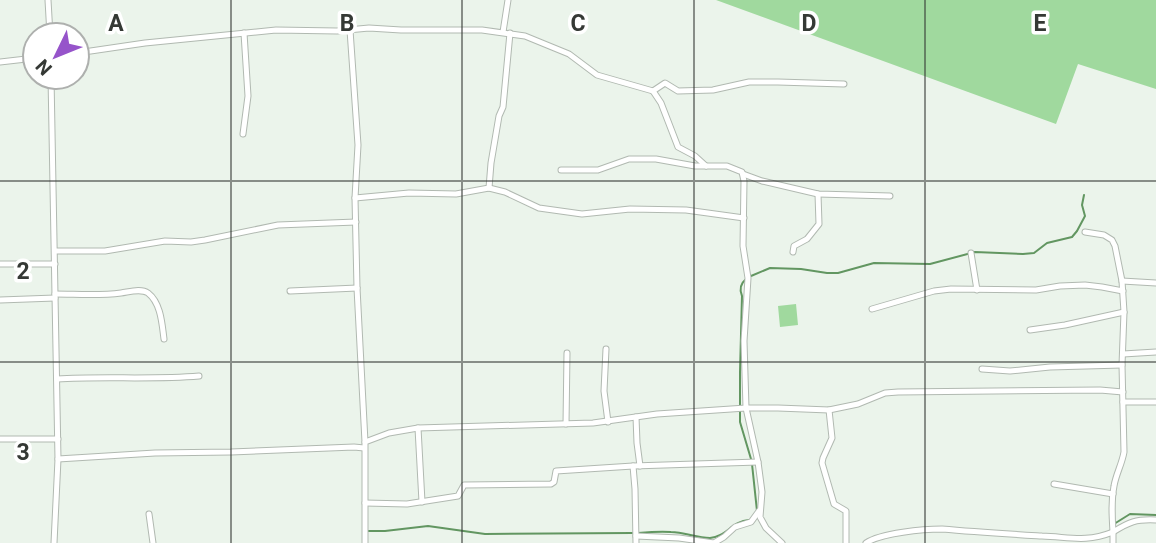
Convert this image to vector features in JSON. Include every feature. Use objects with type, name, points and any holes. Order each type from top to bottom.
[{"type":"street","points":[[48,0],[49,21]]},
{"type":"street","points":[[489,188],[499,116],[503,107],[509,0]]},
{"type":"street","points":[[91,51],[276,30],[463,29],[525,36],[563,51],[597,75],[653,91],[661,103],[678,148],[695,156],[706,166]]},
{"type":"street","points":[[350,30],[358,145],[355,198],[365,445],[365,543]]},
{"type":"street","points":[[243,134],[248,96],[244,33]]},
{"type":"street","points":[[0,62],[21,60]]},
{"type":"street","points":[[653,91],[665,83],[678,91],[713,90],[749,82],[845,84]]},
{"type":"street","points":[[51,91],[58,439],[54,543]]},
{"type":"street","points":[[561,170],[598,170],[629,159],[656,159],[695,166],[731,166],[762,181],[818,194],[890,196]]},
{"type":"street","points":[[743,174],[744,254],[748,278],[744,341],[746,408],[762,492],[760,517],[766,528],[782,543]]},
{"type":"street","points":[[355,198],[409,193],[456,194],[489,188],[505,192],[539,208],[582,214],[630,209],[686,210],[744,218]]},
{"type":"street","points":[[793,252],[794,246],[807,239],[819,224],[818,194]]},
{"type":"street","points":[[55,251],[105,251],[165,241],[205,240],[278,225],[356,222]]},
{"type":"street","points":[[1086,232],[1104,235],[1112,240],[1123,291],[1124,452],[1114,483],[1111,510],[1113,543]]},
{"type":"street","points":[[971,253],[977,290]]},
{"type":"street","points":[[0,264],[55,264]]},
{"type":"street","points":[[1122,281],[1156,283]]},
{"type":"street","points":[[872,309],[934,291],[951,289],[1036,290],[1084,285],[1123,291]]},
{"type":"street","points":[[290,291],[357,288]]},
{"type":"street","points":[[0,300],[144,291],[150,295],[159,312],[164,339]]},
{"type":"street","points":[[1030,330],[1124,312]]},
{"type":"street","points":[[606,349],[604,391],[608,422]]},
{"type":"street","points":[[1123,354],[1156,352]]},
{"type":"street","points":[[566,424],[567,353]]},
{"type":"street","points":[[982,369],[1010,371],[1122,365]]},
{"type":"street","points":[[57,379],[200,376]]},
{"type":"street","points":[[58,459],[354,447],[365,445],[389,433],[418,428],[608,422],[657,414],[746,408],[829,410],[898,392],[1123,392]]},
{"type":"street","points":[[1123,402],[1156,402]]},
{"type":"street","points":[[829,410],[832,438],[822,463],[834,504],[846,511],[846,543]]},
{"type":"street","points":[[636,418],[640,466]]},
{"type":"street","points":[[418,428],[422,502]]},
{"type":"street","points":[[0,439],[58,439]]},
{"type":"street","points":[[365,503],[407,504],[458,496],[464,485],[551,484],[556,471],[758,462]]},
{"type":"street","points":[[633,466],[636,540],[679,538],[714,543],[734,527],[751,522],[762,505]]},
{"type":"street","points":[[1054,484],[1113,494]]},
{"type":"street","points":[[149,514],[153,543]]},
{"type":"street","points":[[866,543],[877,538],[930,529],[1073,540],[1097,539],[1127,523],[1156,520]]},
{"type":"green space","points":[[716,0],[1156,0],[1156,89],[1078,64],[1056,124]]},
{"type":"green space","points":[[796,304],[798,325],[780,327],[778,306]]},
{"type":"waterway","points":[[751,276],[770,268],[838,273],[874,263],[930,264],[975,252],[1034,253],[1047,243],[1072,237],[1085,216],[1082,205],[1084,195]]},
{"type":"waterway","points":[[746,279],[740,289],[740,422],[751,459]]},
{"type":"waterway","points":[[752,464],[757,511]]},
{"type":"waterway","points":[[1114,524],[1130,514],[1156,515]]},
{"type":"waterway","points":[[638,533],[676,532],[710,538],[749,520]]},
{"type":"waterway","points":[[366,531],[428,526],[485,534],[632,533]]}]
